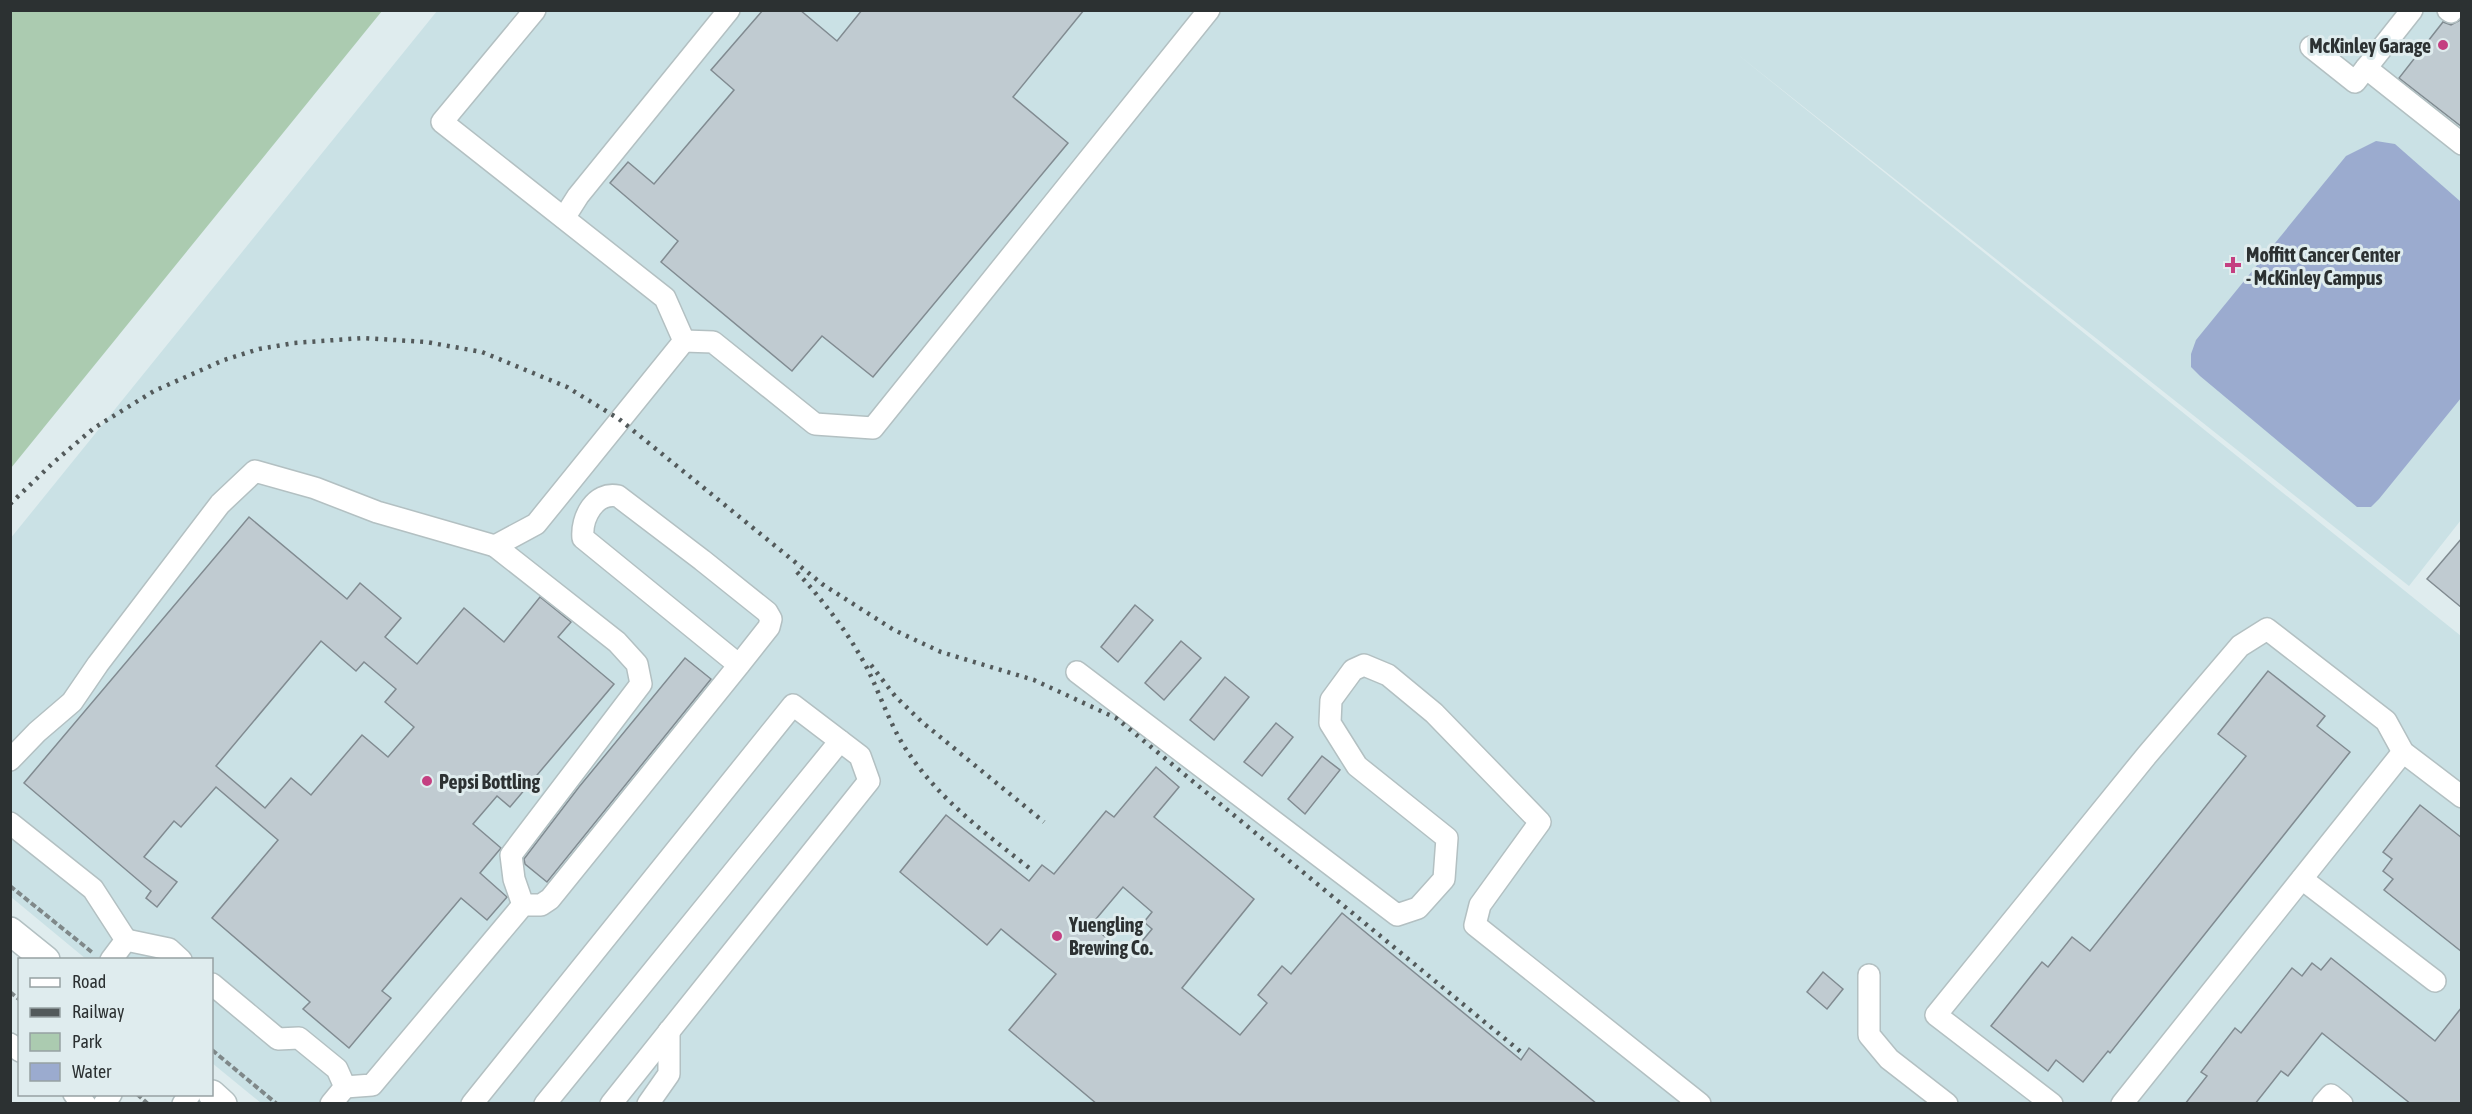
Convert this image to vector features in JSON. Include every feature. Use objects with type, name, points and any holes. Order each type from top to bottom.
[{"type":"main road","points":[[13,940],[43,958]]},
{"type":"lane","points":[[535,10],[442,122],[665,298],[684,341]]},
{"type":"lane","points":[[564,218],[578,196],[729,10]]},
{"type":"lane","points":[[684,341],[713,342],[815,424],[873,428],[1209,10]]},
{"type":"lane","points":[[2312,47],[2355,82],[2412,10]]},
{"type":"lane","points":[[2366,68],[2462,144]]},
{"type":"lane","points":[[495,546],[536,524],[684,341]]},
{"type":"lane","points":[[10,760],[37,732],[72,702],[98,664],[220,504],[255,471],[315,488],[377,512],[495,546],[617,642],[637,664],[641,684],[511,855],[514,879],[523,905]]},
{"type":"lane","points":[[523,905],[542,905],[550,899],[739,665],[769,627],[771,619],[766,612],[702,560],[618,496],[609,494],[601,497],[592,506],[582,527],[583,538],[739,665]]},
{"type":"lane","points":[[2052,1104],[1936,1015],[2147,755],[2240,646],[2267,629],[2386,721],[2403,752],[2462,797]]},
{"type":"lane","points":[[1077,672],[1397,915],[1418,908],[1444,879],[1447,838],[1357,766],[1330,723],[1332,700],[1353,670],[1364,665],[1388,675],[1434,713],[1540,822],[1480,905],[1475,925],[1700,1104]]},
{"type":"lane","points":[[472,1104],[793,705],[860,756],[869,781],[611,1104]]},
{"type":"lane","points":[[545,1104],[840,741]]},
{"type":"lane","points":[[2122,1104],[2403,752]]},
{"type":"lane","points":[[10,823],[93,889],[126,940],[169,949],[179,958]]},
{"type":"lane","points":[[2302,879],[2435,981]]},
{"type":"lane","points":[[331,1104],[345,1087],[372,1085],[523,905]]},
{"type":"lane","points":[[112,958],[126,940]]},
{"type":"lane","points":[[1869,975],[1869,1035],[1889,1059],[1947,1104]]},
{"type":"lane","points":[[213,985],[278,1039],[299,1038],[337,1069],[345,1087]]},
{"type":"lane","points":[[648,1104],[669,1074],[669,1031]]},
{"type":"lane","points":[[2323,1104],[2331,1095],[2342,1104]]},
{"type":"path","points":[[10,886],[99,958]]},
{"type":"path","points":[[213,1051],[276,1104]]},
{"type":"shaded area","points":[[437,11],[2461,11],[2461,520],[2409,586],[1737,54],[2461,636],[2461,1103],[261,1103],[213,1064],[213,958],[85,958],[11,897],[10,539]]},
{"type":"green space","points":[[10,11],[382,11],[11,468]]},
{"type":"water","points":[[2376,141],[2395,144],[2461,202],[2461,398],[2379,499],[2371,507],[2357,507],[2200,376],[2191,367],[2191,354],[2196,340],[2346,156]]},
{"type":"building","points":[[763,10],[800,10],[837,41],[862,10],[1084,10],[1013,97],[1068,143],[873,377],[822,336],[792,371],[661,262],[678,241],[610,183],[628,162],[654,184],[734,90],[711,70]]},
{"type":"building","name":"McKinley Garage","points":[[2462,19],[2462,127],[2399,78],[2443,22],[2451,25]]},
{"type":"building","name":"Pepsi Bottling","points":[[249,517],[347,599],[360,583],[401,618],[385,637],[417,664],[464,608],[504,642],[540,597],[571,622],[558,637],[614,684],[510,807],[497,796],[473,824],[501,848],[480,873],[507,897],[487,920],[461,898],[382,991],[391,998],[349,1048],[303,1009],[310,1002],[212,918],[278,840],[216,787],[181,827],[174,821],[144,857],[177,882],[157,907],[146,898],[151,891],[24,783]],"holes":[[[321,641],[356,671],[364,662],[396,689],[385,702],[414,727],[388,757],[362,735],[311,795],[291,778],[265,808],[216,766]]]},
{"type":"building","points":[[2462,538],[2462,608],[2427,579]]},
{"type":"building","points":[[1135,605],[1153,620],[1118,662],[1101,647]]},
{"type":"building","points":[[1181,641],[1201,658],[1164,700],[1145,683]]},
{"type":"building","points":[[685,658],[711,679],[547,882],[525,864],[524,859],[579,787]]},
{"type":"building","points":[[2268,671],[2325,716],[2317,726],[2350,752],[2110,1053],[2108,1051],[2083,1082],[2056,1060],[2048,1071],[1991,1026],[2042,962],[2048,967],[2072,937],[2090,951],[2246,756],[2218,734]]},
{"type":"building","points":[[1225,677],[1249,697],[1214,740],[1190,720]]},
{"type":"building","points":[[1276,723],[1293,737],[1262,776],[1244,762]]},
{"type":"building","points":[[1322,756],[1340,770],[1305,814],[1288,799]]},
{"type":"building","name":"Yuengling Brewing Co.","points":[[1156,767],[1179,787],[1154,817],[1254,899],[1182,988],[1240,1035],[1267,1003],[1258,995],[1282,966],[1291,974],[1342,913],[1521,1060],[1529,1048],[1597,1104],[1097,1104],[1009,1030],[1056,974],[1001,929],[987,945],[900,872],[946,815],[1029,881],[1042,865],[1054,874],[1106,811],[1114,817]],"holes":[[[1123,887],[1152,912],[1144,922],[1152,929],[1129,957],[1091,925]]]},
{"type":"building","points":[[2420,805],[2462,838],[2462,952],[2384,890],[2393,879],[2383,871],[2392,859],[2383,852]]},
{"type":"building","points":[[2331,958],[2435,1041],[2462,1007],[2462,1104],[2411,1104],[2322,1033],[2288,1076],[2281,1071],[2255,1104],[2185,1104],[2207,1076],[2201,1072],[2235,1028],[2241,1033],[2292,968],[2302,976],[2312,963],[2321,970]]},
{"type":"building","points":[[1823,972],[1843,989],[1827,1009],[1807,992]]},
{"type":"railway","points":[[10,504],[94,428],[154,391],[224,360],[259,349],[294,343],[363,338],[426,342],[482,352],[567,387],[619,419],[822,584],[894,630],[941,652],[1034,680],[1116,718],[1521,1052]]},
{"type":"railway","points":[[797,572],[852,642],[867,668],[897,734],[915,762],[962,813],[1033,871]]},
{"type":"railway","points":[[871,665],[895,696],[922,722],[1044,822]]},
{"type":"place","name":"McKinley Garage","points":[[2443,45]]},
{"type":"place","name":"Moffitt Cancer Center - McKinley Campus","points":[[2233,265]]},
{"type":"place","name":"Pepsi Bottling","points":[[427,781]]},
{"type":"place","name":"Yuengling Brewing Co.","points":[[1057,936]]}]
